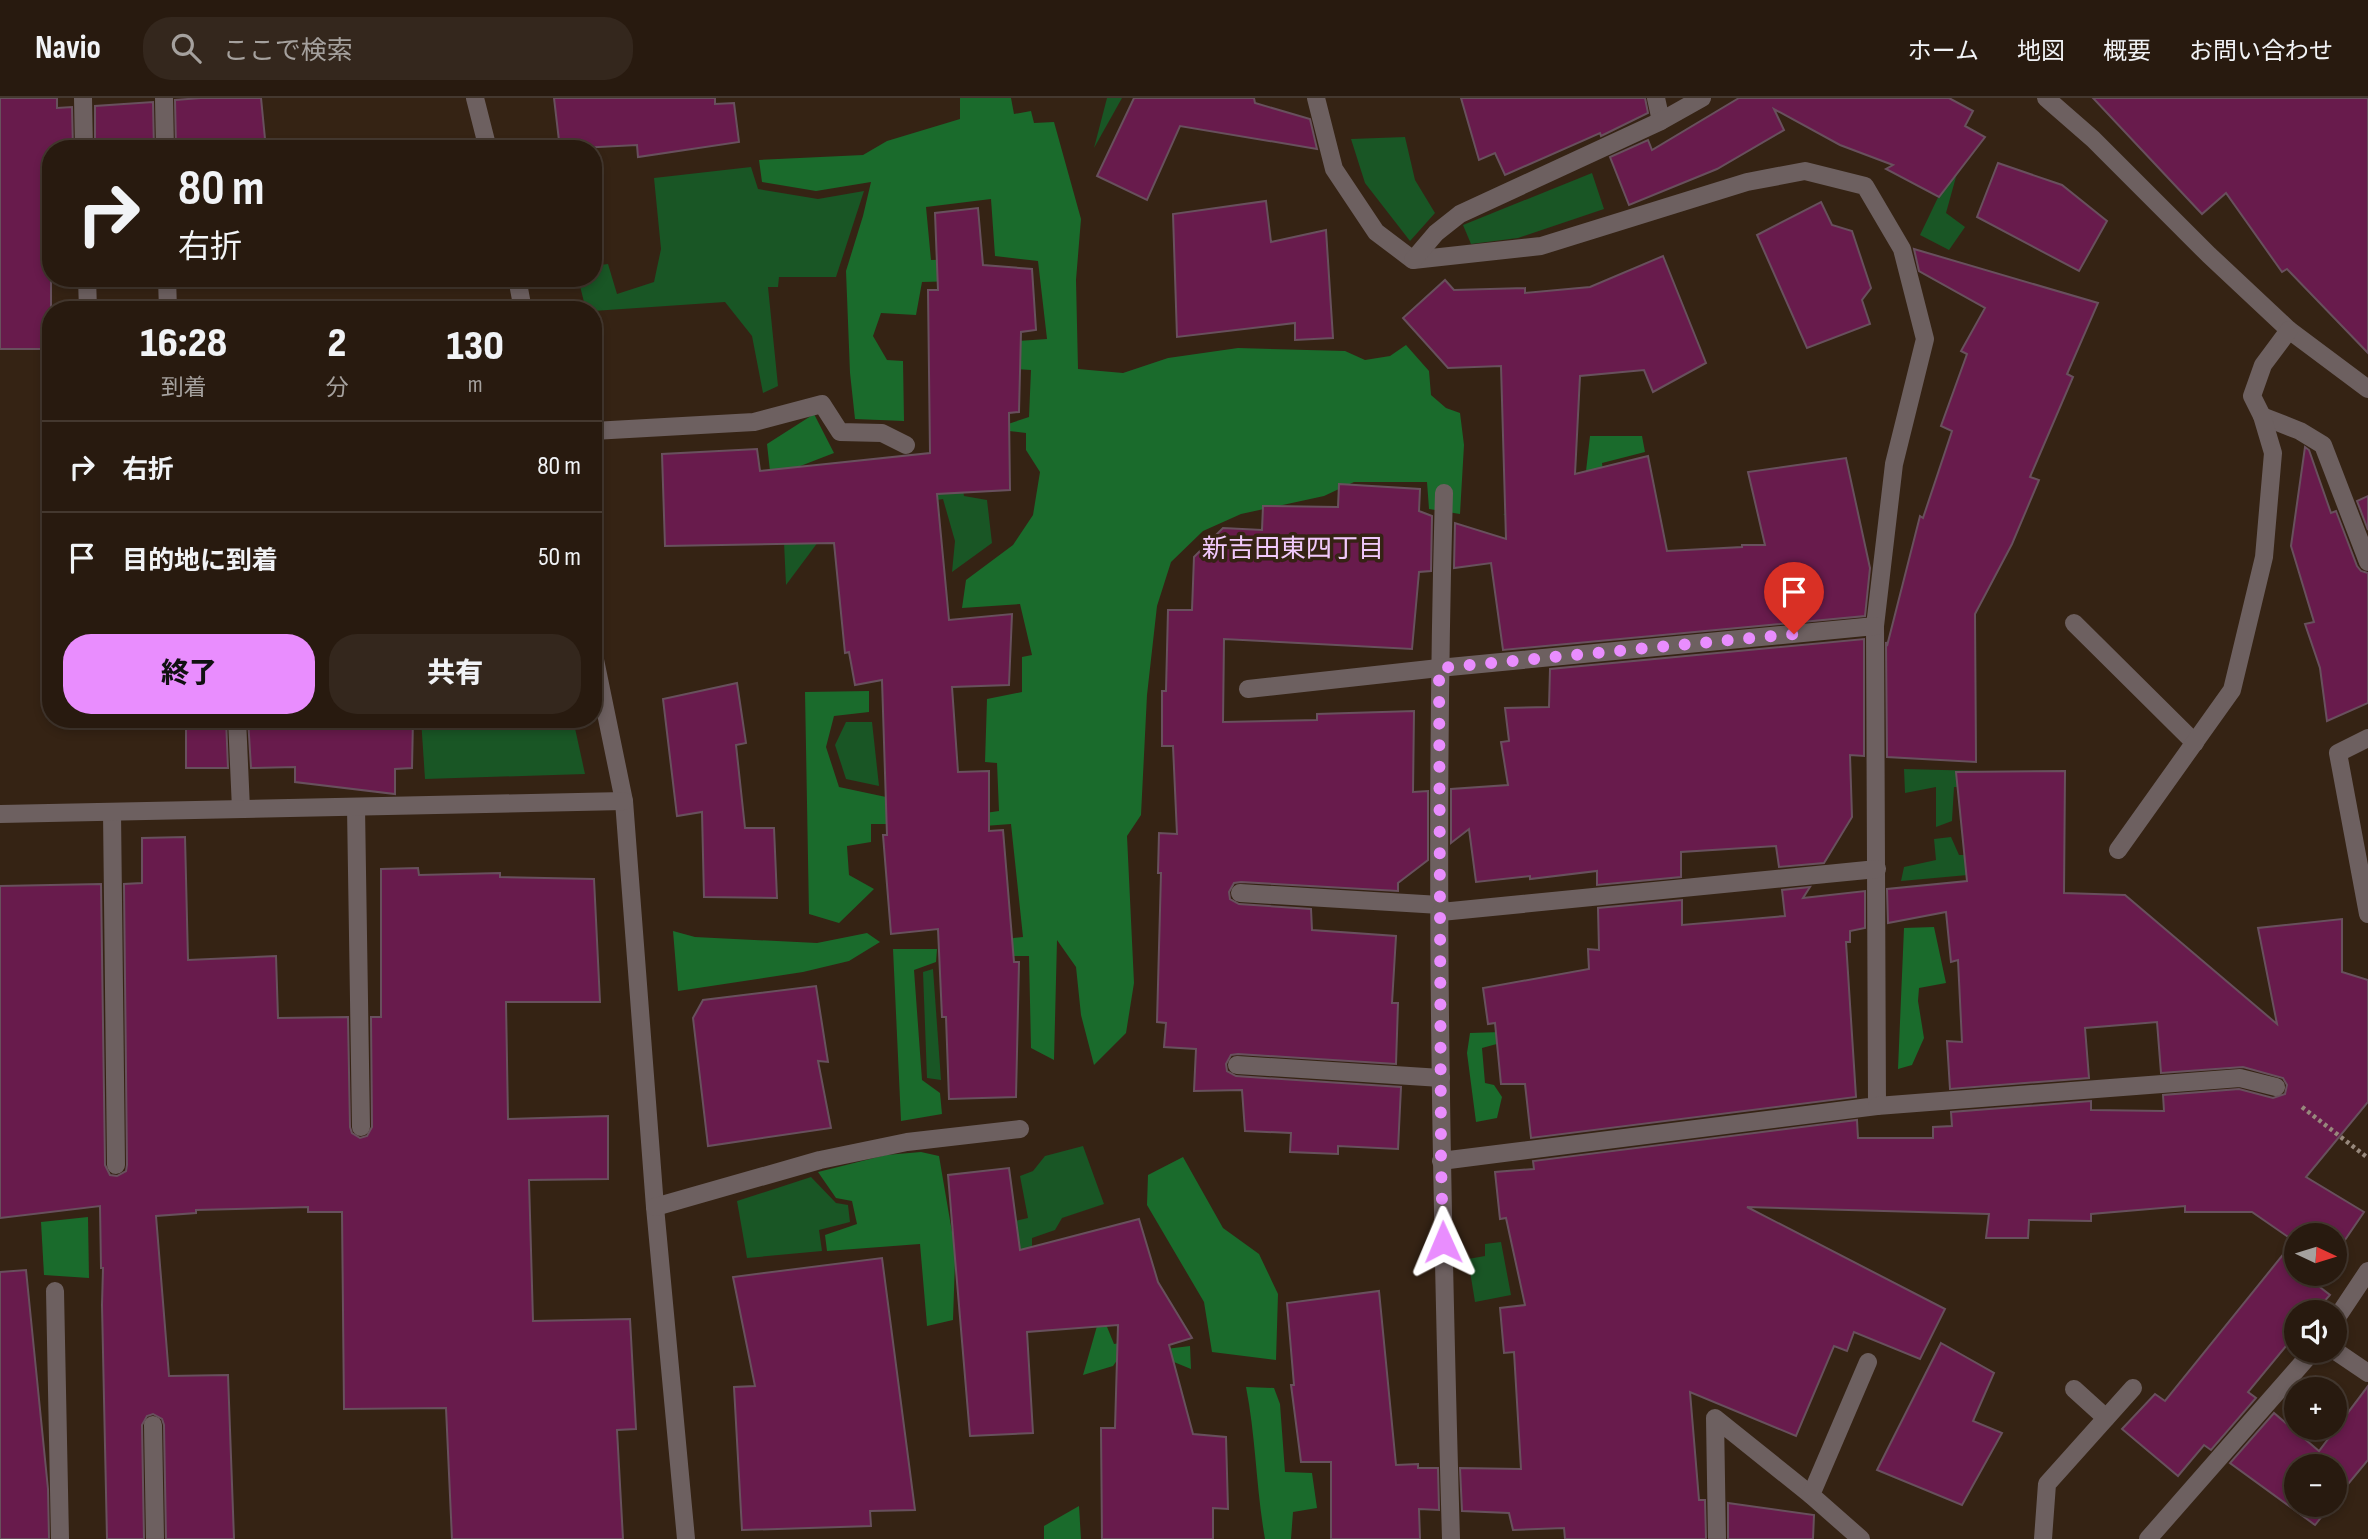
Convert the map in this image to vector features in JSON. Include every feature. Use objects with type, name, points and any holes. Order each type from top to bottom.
[{"type":"street","points":[[83,98],[84,140]]},
{"type":"street","points":[[164,98],[165,140]]},
{"type":"street","points":[[475,98],[486,140]]},
{"type":"street","points":[[1316,98],[1334,169],[1376,232],[1413,260],[1541,246],[1747,181],[1805,171],[1865,186],[1902,249],[1925,339],[1894,464],[1875,626],[1877,1106]]},
{"type":"street","points":[[1656,98],[1661,121]]},
{"type":"street","points":[[1413,260],[1436,233],[1460,214],[1661,121],[1702,98]]},
{"type":"street","points":[[2046,98],[2093,139],[2208,256],[2288,330],[2368,389]]},
{"type":"street","points":[[2118,850],[2232,691],[2264,557],[2273,453],[2262,416],[2252,396],[2263,365],[2288,330]]},
{"type":"street","points":[[602,430],[754,422],[822,404],[840,432],[882,433],[906,446]]},
{"type":"street","points":[[2262,416],[2300,431],[2323,445],[2368,562]]},
{"type":"street","points":[[1444,493],[1439,668],[1441,1161],[1451,1539]]},
{"type":"street","points":[[2074,623],[2195,743]]},
{"type":"street","points":[[1248,689],[1875,626]]},
{"type":"street","points":[[602,694],[624,800],[655,1208],[686,1539]]},
{"type":"street","points":[[237,728],[241,809]]},
{"type":"street","points":[[2368,738],[2338,753],[2368,914]]},
{"type":"street","points":[[0,814],[624,800]]},
{"type":"street","points":[[356,807],[361,1127]]},
{"type":"street","points":[[112,812],[117,1165]]},
{"type":"street","points":[[1240,893],[1440,908],[1877,869]]},
{"type":"street","points":[[1237,1065],[1441,1078]]},
{"type":"street","points":[[1441,1161],[1877,1106],[2240,1077],[2276,1087]]},
{"type":"street","points":[[655,1208],[820,1160],[907,1142],[1020,1129]]},
{"type":"street","points":[[2347,1302],[2368,1271]]},
{"type":"street","points":[[55,1291],[60,1539]]},
{"type":"street","points":[[2347,1359],[2368,1373]]},
{"type":"street","points":[[1811,1495],[1868,1362]]},
{"type":"street","points":[[2148,1539],[2302,1363]]},
{"type":"street","points":[[2043,1539],[2047,1484],[2133,1388]]},
{"type":"street","points":[[2074,1389],[2106,1418]]},
{"type":"street","points":[[1717,1539],[1715,1418],[1861,1539]]},
{"type":"street","points":[[153,1425],[155,1539]]},
{"type":"path","points":[[2276,1087],[2368,1158]]},
{"type":"green space","points":[[960,98],[1011,98],[1014,114],[1031,111],[1034,123],[1054,122],[1081,219],[1076,280],[1078,369],[1123,373],[1168,358],[1238,348],[1345,351],[1365,360],[1390,356],[1406,345],[1429,371],[1431,395],[1446,408],[1460,413],[1464,445],[1460,514],[1429,509],[1427,482],[1354,482],[1324,496],[1241,514],[1203,531],[1171,562],[1157,606],[1147,695],[1141,815],[1127,836],[1134,983],[1126,1033],[1094,1065],[1081,1015],[1076,967],[1057,940],[1054,1060],[1031,1048],[1029,956],[961,956],[964,944],[1023,937],[1011,824],[971,827],[971,815],[999,811],[997,763],[985,762],[987,699],[1022,692],[1022,657],[1032,655],[1020,604],[962,608],[966,580],[1013,545],[1033,515],[1040,472],[1026,450],[1026,433],[1009,431],[1008,424],[1029,417],[1031,370],[1014,369],[1018,341],[1047,339],[1038,261],[995,256],[991,199],[926,207],[931,260],[960,259],[959,281],[922,282],[916,315],[881,313],[873,336],[887,360],[903,361],[904,421],[855,419],[850,373],[846,271],[871,182],[816,191],[762,182],[759,160],[863,155],[887,141],[960,119]]},
{"type":"green space","points":[[1107,98],[1122,98],[1094,148]]},
{"type":"green space","points":[[1405,137],[1415,180],[1435,213],[1410,241],[1365,183],[1351,139]]},
{"type":"green space","points":[[1967,137],[1946,213],[1965,227],[1949,250],[1920,235]]},
{"type":"green space","points":[[751,167],[758,189],[818,199],[864,191],[836,277],[779,277],[778,287],[768,287],[778,386],[763,393],[752,336],[725,302],[602,310],[602,301],[584,301],[580,287],[602,287],[602,265],[608,264],[617,294],[654,282],[661,249],[654,178]]},
{"type":"green space","points":[[1592,173],[1604,209],[1518,238],[1471,244],[1463,225]]},
{"type":"green space","points":[[814,414],[834,453],[790,470],[778,544],[767,444]]},
{"type":"green space","points":[[1590,436],[1642,436],[1645,452],[1602,463],[1605,489],[1594,498],[1600,554],[1583,589],[1581,541],[1557,540],[1503,514],[1581,515]]},
{"type":"green space","points":[[956,447],[964,496],[987,500],[992,543],[952,572],[955,541],[943,499],[921,503],[914,456]]},
{"type":"green space","points":[[824,534],[786,585],[784,542]]},
{"type":"green space","points":[[869,691],[869,712],[834,716],[826,747],[839,787],[886,797],[894,824],[871,824],[871,842],[847,846],[849,875],[874,889],[839,923],[809,914],[805,692]]},
{"type":"green space","points":[[846,722],[872,722],[879,786],[846,779],[835,745]]},
{"type":"green space","points":[[422,728],[575,728],[585,774],[425,779]]},
{"type":"green space","points":[[1904,769],[1982,771],[1983,787],[1954,787],[1952,821],[1936,827],[1936,787],[1905,793]]},
{"type":"green space","points":[[1951,837],[1959,855],[1981,855],[1979,874],[1901,881],[1904,867],[1936,860],[1934,839]]},
{"type":"green space","points":[[1934,927],[1946,983],[1919,988],[1918,1001],[1924,1038],[1912,1065],[1898,1069],[1904,928]]},
{"type":"green space","points":[[673,931],[695,937],[817,943],[867,933],[880,942],[849,961],[803,972],[678,991]]},
{"type":"green space","points":[[893,949],[937,949],[936,962],[914,970],[922,1080],[940,1093],[942,1114],[901,1121]]},
{"type":"green space","points":[[933,969],[941,1080],[927,1078],[923,972]]},
{"type":"green space","points":[[1501,1032],[1504,1042],[1482,1048],[1485,1083],[1494,1085],[1502,1097],[1497,1118],[1476,1122],[1467,1053],[1470,1033]]},
{"type":"green space","points":[[1083,1146],[1104,1204],[1062,1218],[1055,1230],[1032,1238],[1032,1251],[1015,1251],[1006,1223],[1028,1218],[1020,1176],[1033,1171],[1045,1156]]},
{"type":"green space","points":[[921,1152],[939,1156],[952,1232],[968,1234],[955,1261],[953,1320],[927,1326],[920,1244],[827,1251],[825,1235],[857,1224],[852,1201],[836,1198],[818,1172],[886,1155]]},
{"type":"green space","points":[[1183,1157],[1223,1228],[1259,1254],[1278,1294],[1276,1360],[1212,1352],[1204,1302],[1147,1205],[1148,1175]]},
{"type":"green space","points":[[811,1177],[836,1203],[848,1205],[850,1222],[819,1230],[822,1251],[747,1258],[737,1201]]},
{"type":"green space","points":[[88,1217],[89,1278],[44,1275],[41,1222]]},
{"type":"green space","points":[[1501,1242],[1511,1295],[1475,1302],[1468,1259],[1485,1256],[1485,1244]]},
{"type":"green space","points":[[1101,1312],[1114,1344],[1159,1336],[1166,1349],[1190,1346],[1191,1369],[1169,1360],[1120,1356],[1113,1366],[1083,1375]]},
{"type":"green space","points":[[1246,1387],[1274,1388],[1280,1404],[1285,1472],[1312,1473],[1317,1508],[1293,1512],[1291,1539],[1265,1539]]},
{"type":"green space","points":[[1079,1506],[1081,1539],[1044,1539],[1044,1526]]},
{"type":"building","points":[[0,98],[57,98],[57,108],[72,107],[73,140],[42,140],[42,287],[51,287],[51,301],[42,301],[42,349],[0,349]]},
{"type":"building","points":[[261,98],[265,140],[176,140],[175,100]]},
{"type":"building","points":[[554,98],[715,98],[715,104],[734,103],[739,142],[638,157],[637,145],[602,147],[602,140],[559,140]]},
{"type":"building","points":[[1134,98],[1254,98],[1255,103],[1310,119],[1317,149],[1180,126],[1147,200],[1097,176]]},
{"type":"building","points":[[1461,98],[1645,98],[1648,113],[1601,136],[1600,133],[1505,175],[1495,153],[1479,160]]},
{"type":"building","points":[[1739,98],[1949,98],[1973,111],[1965,126],[1985,137],[1939,197],[1886,169],[1893,165],[1840,145],[1774,109],[1784,130],[1717,169],[1629,205],[1610,157],[1648,140],[1652,150]]},
{"type":"building","points":[[2093,98],[2368,98],[2368,353],[2287,269],[2282,272],[2226,193],[2202,214]]},
{"type":"building","points":[[153,102],[154,140],[95,140],[95,106]]},
{"type":"building","points":[[1998,163],[2062,185],[2107,221],[2079,271],[1977,217]]},
{"type":"building","points":[[1266,201],[1271,242],[1326,230],[1333,338],[1295,340],[1295,323],[1177,337],[1173,214]]},
{"type":"building","points":[[1821,202],[1832,225],[1852,231],[1871,288],[1862,300],[1870,324],[1807,348],[1757,235]]},
{"type":"building","points":[[978,208],[983,265],[1032,269],[1036,330],[1021,332],[1019,412],[1009,413],[1010,490],[937,494],[949,620],[1012,614],[1009,685],[952,687],[958,772],[989,771],[989,831],[1003,830],[1014,962],[1019,962],[1016,1097],[949,1099],[946,1017],[942,1017],[938,929],[891,934],[883,835],[887,835],[882,680],[855,685],[849,652],[845,653],[834,543],[665,546],[662,454],[757,449],[760,471],[930,453],[928,290],[938,290],[935,213]]},
{"type":"building","points":[[1914,249],[2098,303],[2067,374],[2073,377],[2030,477],[2039,480],[2012,544],[1975,614],[1976,762],[1887,757],[1886,642],[1887,646],[1920,516],[1923,518],[1952,431],[1941,426],[1967,354],[1961,351],[1985,308],[1919,271]]},
{"type":"building","points":[[1663,256],[1706,363],[1653,392],[1644,370],[1580,376],[1575,474],[1648,456],[1667,551],[1742,547],[1765,545],[1748,472],[1846,458],[1870,568],[1865,616],[1503,650],[1491,563],[1454,568],[1455,523],[1506,539],[1501,366],[1448,368],[1403,318],[1445,280],[1454,290],[1525,288],[1525,293],[1590,287]]},
{"type":"building","points":[[2305,447],[2309,450],[2331,513],[2336,511],[2357,566],[2368,573],[2368,703],[2327,721],[2320,668],[2305,624],[2314,622],[2291,546]]},
{"type":"building","points":[[1339,484],[1420,489],[1419,511],[1432,516],[1431,571],[1419,572],[1412,649],[1224,639],[1223,722],[1317,720],[1317,714],[1414,711],[1413,792],[1428,791],[1428,860],[1398,883],[1398,891],[1241,882],[1234,883],[1229,892],[1230,899],[1239,904],[1311,909],[1312,930],[1396,936],[1392,1003],[1398,1003],[1396,1064],[1238,1054],[1231,1055],[1226,1064],[1227,1071],[1236,1076],[1401,1087],[1398,1149],[1338,1146],[1338,1154],[1290,1152],[1291,1133],[1245,1131],[1242,1090],[1194,1091],[1196,1049],[1164,1047],[1166,1023],[1157,1022],[1161,873],[1158,873],[1159,833],[1177,834],[1173,746],[1162,746],[1162,691],[1166,691],[1168,610],[1192,610],[1194,557],[1223,528],[1262,530],[1263,506],[1338,507]]},
{"type":"building","points":[[2368,496],[2368,530],[2357,501]]},
{"type":"building","points":[[1864,639],[1864,756],[1850,755],[1852,817],[1824,863],[1779,867],[1776,846],[1681,852],[1681,877],[1597,885],[1597,871],[1476,882],[1469,829],[1451,843],[1451,789],[1508,785],[1501,742],[1509,741],[1505,708],[1549,707],[1550,669]]},
{"type":"building","points":[[737,683],[746,743],[736,745],[745,828],[774,828],[777,898],[704,897],[702,812],[677,816],[663,699]]},
{"type":"building","points":[[186,728],[226,728],[228,768],[186,768]]},
{"type":"building","points":[[249,728],[413,728],[412,768],[395,769],[395,794],[295,782],[295,767],[251,768]]},
{"type":"building","points":[[2065,771],[2064,893],[2125,895],[2277,1024],[2258,928],[2342,919],[2342,972],[2368,980],[2368,1102],[2306,1177],[2364,1212],[2347,1237],[2347,1223],[2284,1223],[2284,1234],[2252,1212],[2185,1212],[2185,1206],[2091,1214],[2091,1221],[2029,1220],[2028,1238],[1986,1238],[1989,1214],[1747,1207],[1945,1309],[1920,1359],[1854,1332],[1847,1351],[1834,1346],[1796,1436],[1690,1392],[1699,1500],[1705,1500],[1706,1539],[1565,1539],[1564,1528],[1513,1530],[1509,1513],[1462,1511],[1460,1468],[1521,1469],[1514,1352],[1504,1353],[1500,1308],[1525,1305],[1506,1218],[1500,1219],[1495,1172],[1534,1169],[1533,1161],[1857,1120],[1858,1138],[1933,1138],[1933,1127],[1952,1126],[1951,1112],[2091,1101],[2091,1110],[2164,1111],[2163,1095],[2239,1089],[2273,1098],[2285,1094],[2287,1085],[2283,1078],[2243,1067],[2161,1073],[2157,1022],[2085,1028],[2089,1078],[1950,1089],[1947,1041],[1962,1042],[1958,960],[1951,962],[1946,912],[1888,923],[1887,889],[1967,881],[1956,772]]},
{"type":"building","points":[[185,837],[188,960],[276,956],[278,1018],[348,1017],[350,1127],[352,1133],[360,1138],[367,1136],[372,1127],[371,1017],[381,1017],[381,869],[418,868],[419,875],[500,873],[500,877],[594,879],[600,1002],[506,1002],[508,1119],[608,1116],[608,1179],[529,1180],[533,1321],[630,1319],[636,1429],[617,1430],[623,1539],[452,1539],[446,1408],[344,1409],[342,1212],[308,1212],[308,1207],[196,1210],[196,1213],[156,1216],[169,1376],[228,1375],[234,1539],[166,1539],[164,1425],[162,1419],[153,1414],[147,1416],[142,1425],[144,1539],[107,1539],[100,1206],[0,1218],[0,886],[101,884],[105,1165],[110,1175],[117,1176],[126,1171],[127,1165],[124,884],[142,883],[142,838]]},
{"type":"building","points":[[1810,887],[1803,898],[1865,891],[1865,928],[1850,931],[1850,942],[1846,942],[1856,1097],[1531,1138],[1525,1084],[1501,1084],[1495,1023],[1488,1024],[1483,988],[1589,969],[1588,949],[1599,950],[1598,908],[1682,900],[1682,925],[1785,916],[1782,890]]},
{"type":"building","points":[[816,986],[828,1062],[818,1061],[831,1128],[708,1146],[693,1018],[703,1000]]},
{"type":"building","points":[[1009,1168],[1020,1250],[1139,1219],[1158,1282],[1192,1338],[1169,1345],[1193,1434],[1226,1437],[1228,1509],[1213,1508],[1213,1539],[1102,1539],[1101,1428],[1115,1428],[1118,1325],[1027,1332],[1033,1433],[970,1436],[948,1175]]},
{"type":"building","points":[[2284,1253],[2284,1286],[2319,1286],[2330,1295],[2326,1300],[2284,1300],[2284,1348],[2248,1392],[2256,1398],[2211,1450],[2204,1445],[2178,1476],[2122,1429],[2155,1394],[2165,1401]]},
{"type":"building","points":[[882,1258],[915,1510],[870,1511],[871,1526],[742,1530],[734,1387],[755,1386],[733,1277]]},
{"type":"building","points":[[26,1270],[48,1489],[49,1539],[0,1539],[0,1272]]},
{"type":"building","points":[[1379,1291],[1396,1465],[1418,1464],[1418,1468],[1438,1468],[1439,1510],[1419,1509],[1420,1539],[1331,1539],[1331,1462],[1301,1462],[1291,1385],[1294,1385],[1287,1303]]},
{"type":"building","points":[[1941,1343],[1994,1373],[1973,1421],[2002,1433],[1962,1505],[1877,1470]]},
{"type":"building","points":[[2368,1386],[2368,1460],[2347,1485],[2347,1454],[2284,1454],[2284,1502],[2230,1463],[2274,1413],[2284,1421],[2284,1440],[2306,1440],[2319,1451],[2327,1440],[2347,1440],[2347,1414]]},
{"type":"building","points":[[1728,1503],[1814,1515],[1813,1539],[1728,1539]]},
{"type":"building","points":[[2304,1517],[2321,1517],[2315,1525]]},
{"type":"district","name":"新吉田東四丁目","points":[[1293,549]]},
{"type":"route","points":[[1443,1242],[1439,668],[1794,634]]}]
